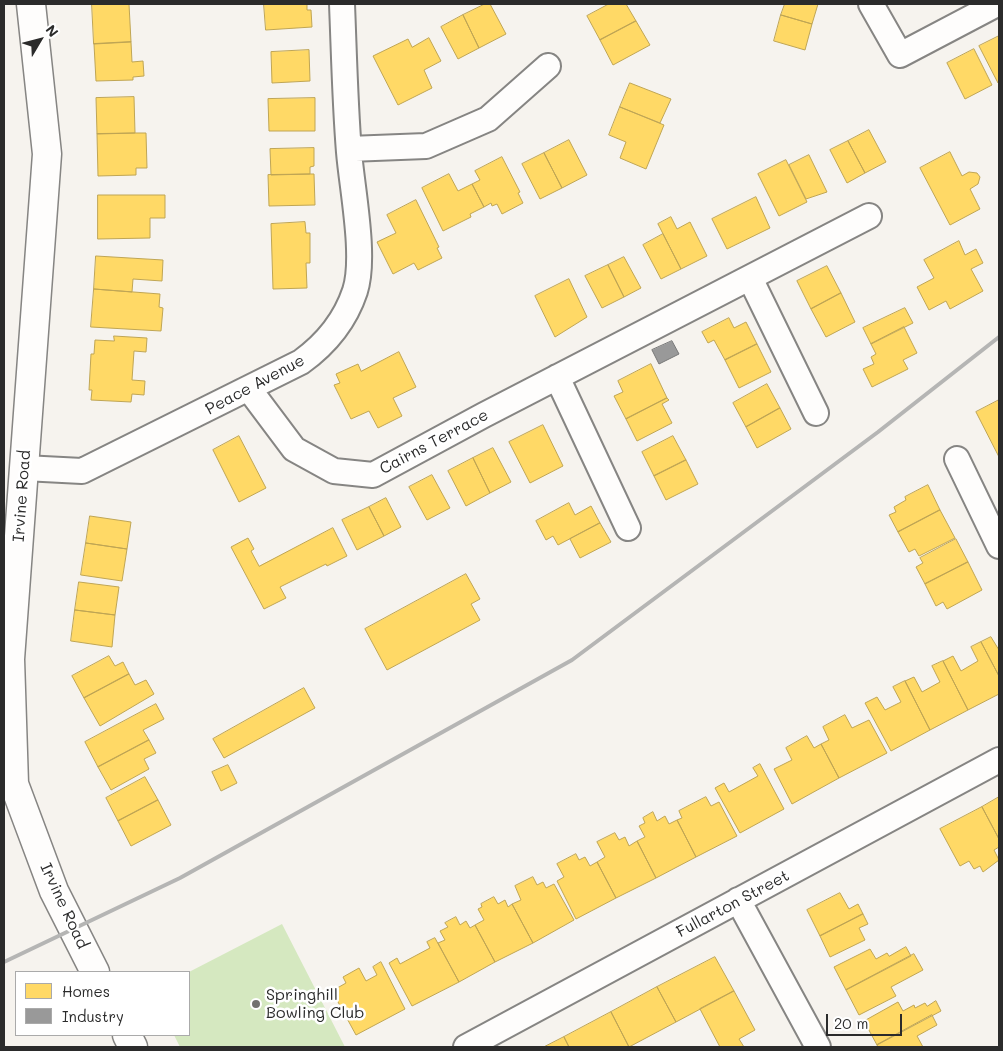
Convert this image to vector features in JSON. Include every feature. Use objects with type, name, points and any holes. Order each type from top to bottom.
[{"type":"main road","name":"Irvine Road","points":[[31,4],[47,154],[10,659],[9,784],[54,891],[94,971]]},
{"type":"street","name":"Peace Avenue","points":[[24,468],[82,471],[301,362],[314,353],[335,330],[347,311],[355,290],[360,268],[349,149],[342,4]]},
{"type":"street","points":[[871,4],[900,55],[997,4]]},
{"type":"street","points":[[349,149],[426,146],[488,119],[548,66]]},
{"type":"street","name":"Cairns Terrace","points":[[249,389],[294,449],[334,471],[373,475],[557,377],[869,216]]},
{"type":"street","points":[[750,278],[816,413]]},
{"type":"street","points":[[557,377],[628,528]]},
{"type":"street","points":[[957,459],[999,546]]},
{"type":"street","name":"Fullarton Street","points":[[466,1047],[999,760]]},
{"type":"street","points":[[738,900],[818,1047]]},
{"type":"green space","name":"Springhill Bowling Club","points":[[282,924],[345,1047],[180,1047],[174,1036],[190,1036],[190,971]]},
{"type":"building: Homes","points":[[92,4],[129,4],[131,42],[94,44]]},
{"type":"building: Homes","points":[[264,4],[307,4],[307,10],[311,10],[312,27],[266,30]]},
{"type":"building: Homes","points":[[485,4],[490,4],[506,34],[479,48],[463,15]]},
{"type":"building: Homes","points":[[609,4],[626,4],[636,21],[600,40],[587,16]]},
{"type":"building: Homes","points":[[785,4],[818,4],[812,24],[781,15]]},
{"type":"building: Homes","points":[[463,15],[479,48],[458,59],[441,27]]},
{"type":"building: Homes","points":[[781,15],[812,24],[805,50],[774,41]]},
{"type":"building: Homes","points":[[636,21],[650,45],[613,65],[600,40]]},
{"type":"building: Homes","points":[[999,36],[999,82],[998,83],[979,46]]},
{"type":"building: Homes","points":[[429,38],[441,61],[424,70],[432,88],[398,105],[373,56],[408,39],[412,47]]},
{"type":"building: Homes","points":[[131,42],[132,62],[143,61],[144,76],[133,77],[133,80],[96,81],[94,44]]},
{"type":"building: Homes","points":[[974,49],[992,85],[965,99],[947,63]]},
{"type":"building: Homes","points":[[309,50],[310,81],[272,83],[271,52]]},
{"type":"building: Homes","points":[[630,83],[671,99],[660,123],[620,107]]},
{"type":"building: Homes","points":[[134,97],[135,133],[97,134],[96,98]]},
{"type":"building: Homes","points":[[315,98],[315,131],[269,131],[268,99]]},
{"type":"building: Homes","points":[[620,107],[664,125],[646,169],[620,158],[626,142],[609,135]]},
{"type":"building: Homes","points":[[869,130],[886,162],[865,173],[848,141]]},
{"type":"building: Homes","points":[[146,133],[147,168],[136,168],[136,175],[98,176],[97,134]]},
{"type":"building: Homes","points":[[569,140],[587,175],[562,188],[544,153]]},
{"type":"building: Homes","points":[[848,141],[865,173],[847,183],[830,150]]},
{"type":"building: Homes","points":[[314,148],[314,166],[310,167],[310,174],[271,175],[270,149]]},
{"type":"building: Homes","points":[[950,152],[962,176],[969,172],[977,173],[980,177],[978,184],[970,189],[980,209],[950,225],[920,168]]},
{"type":"building: Homes","points":[[544,153],[562,188],[540,199],[522,164]]},
{"type":"building: Homes","points":[[809,155],[827,192],[806,199],[789,165]]},
{"type":"building: Homes","points":[[502,157],[520,192],[518,193],[523,203],[502,214],[497,204],[492,206],[491,203],[484,207],[472,184],[480,180],[475,171]]},
{"type":"building: Homes","points":[[786,160],[807,202],[779,216],[758,174]]},
{"type":"building: Homes","points":[[314,174],[315,205],[269,206],[268,175]]},
{"type":"building: Homes","points":[[449,174],[458,191],[472,184],[484,207],[470,214],[471,217],[443,231],[422,188]]},
{"type":"building: Homes","points":[[98,195],[165,195],[165,218],[150,218],[150,238],[98,239]]},
{"type":"building: Homes","points":[[756,197],[770,228],[727,249],[712,219]]},
{"type":"building: Homes","points":[[416,200],[439,247],[437,248],[442,258],[418,270],[414,263],[393,274],[377,242],[396,233],[387,215]]},
{"type":"building: Homes","points":[[671,217],[677,229],[690,222],[707,256],[681,269],[658,224]]},
{"type":"building: Homes","points":[[305,222],[306,233],[310,233],[310,263],[306,263],[307,288],[273,289],[271,224]]},
{"type":"building: Homes","points":[[663,234],[681,269],[661,279],[643,245]]},
{"type":"building: Homes","points":[[959,241],[965,255],[976,249],[983,263],[971,269],[983,291],[950,309],[946,301],[929,310],[917,287],[934,278],[924,260]]},
{"type":"building: Homes","points":[[96,256],[163,260],[162,281],[133,279],[132,292],[94,289]]},
{"type":"building: Homes","points":[[624,257],[641,288],[624,297],[608,265]]},
{"type":"building: Homes","points":[[608,265],[624,297],[602,308],[585,276]]},
{"type":"building: Homes","points":[[827,266],[841,293],[811,309],[797,281]]},
{"type":"building: Homes","points":[[569,279],[587,317],[555,337],[535,296]]},
{"type":"building: Homes","points":[[94,289],[160,294],[159,307],[163,308],[161,331],[91,327]]},
{"type":"building: Homes","points":[[841,293],[855,322],[826,337],[811,309]]},
{"type":"building: Homes","points":[[905,308],[913,323],[871,344],[863,328]]},
{"type":"building: Homes","points":[[729,318],[734,328],[746,322],[757,344],[725,360],[714,340],[708,343],[702,332]]},
{"type":"building: Homes","points":[[904,327],[917,353],[903,360],[908,369],[872,387],[863,369],[874,364],[871,357],[876,354],[871,344]]},
{"type":"building: Homes","points":[[114,336],[147,338],[146,352],[134,351],[132,380],[145,381],[144,395],[132,394],[131,402],[91,400],[92,390],[89,390],[91,354],[94,354],[95,340],[114,341]]},
{"type":"building: Homes","points":[[757,344],[771,372],[739,388],[725,360]]},
{"type":"building: Homes","points":[[399,352],[416,387],[393,398],[402,416],[378,428],[369,411],[351,419],[334,385],[340,383],[336,374],[358,364],[361,371]]},
{"type":"building: Homes","points":[[651,364],[667,398],[626,419],[614,396],[623,392],[618,381]]},
{"type":"building: Homes","points":[[767,384],[780,408],[746,427],[733,403]]},
{"type":"building: Homes","points":[[667,398],[669,400],[662,404],[672,423],[637,441],[626,419]]},
{"type":"building: Homes","points":[[999,400],[999,457],[976,412]]},
{"type":"building: Homes","points":[[780,408],[791,429],[757,448],[746,427]]},
{"type":"building: Homes","points":[[543,425],[563,466],[530,483],[509,442]]},
{"type":"building: Homes","points":[[239,436],[266,488],[239,502],[213,450]]},
{"type":"building: Homes","points":[[673,436],[686,460],[654,476],[642,452]]},
{"type":"building: Homes","points":[[493,448],[511,482],[490,493],[473,458]]},
{"type":"building: Homes","points":[[473,458],[490,493],[466,506],[448,471]]},
{"type":"building: Homes","points":[[686,460],[698,484],[666,500],[654,476]]},
{"type":"building: Homes","points":[[432,475],[450,508],[427,520],[409,487]]},
{"type":"building: Homes","points":[[928,485],[940,510],[898,532],[889,515],[896,512],[894,507],[906,500],[905,497]]},
{"type":"building: Homes","points":[[386,498],[401,527],[384,536],[369,507]]},
{"type":"building: Homes","points":[[569,503],[575,515],[591,506],[600,523],[558,545],[553,536],[546,540],[536,521]]},
{"type":"building: Homes","points":[[369,507],[384,536],[357,550],[342,520]]},
{"type":"building: Homes","points":[[940,510],[955,538],[919,556],[915,549],[909,552],[898,532]]},
{"type":"building: Homes","points":[[90,516],[131,522],[127,549],[86,543]]},
{"type":"building: Homes","points":[[600,523],[611,542],[580,558],[570,539]]},
{"type":"building: Homes","points":[[333,528],[347,556],[327,566],[326,564],[280,587],[286,598],[264,609],[231,547],[248,538],[254,549],[251,551],[259,566]]},
{"type":"building: Homes","points":[[956,539],[968,562],[925,584],[916,567],[923,563],[920,558]]},
{"type":"building: Homes","points":[[86,543],[127,549],[122,581],[81,575]]},
{"type":"building: Homes","points":[[968,562],[982,590],[947,609],[943,602],[936,606],[925,584]]},
{"type":"building: Homes","points":[[466,574],[480,599],[471,604],[480,620],[387,670],[365,629]]},
{"type":"building: Homes","points":[[79,582],[119,587],[115,615],[75,610]]},
{"type":"building: Homes","points":[[75,610],[115,615],[112,647],[71,641]]},
{"type":"building: Homes","points":[[991,637],[999,650],[999,676],[981,642]]},
{"type":"building: Homes","points":[[981,642],[999,676],[999,694],[968,710],[943,661],[953,656],[961,671],[978,661],[971,647]]},
{"type":"building: Homes","points":[[109,656],[115,666],[123,662],[129,674],[84,698],[72,676]]},
{"type":"building: Homes","points":[[943,661],[968,710],[930,730],[905,681],[914,677],[922,692],[940,682],[932,666]]},
{"type":"building: Homes","points":[[129,674],[135,685],[146,680],[154,694],[100,726],[84,698]]},
{"type":"building: Homes","points":[[905,681],[930,730],[891,751],[865,703],[877,697],[885,710],[901,702],[893,687]]},
{"type":"building: Homes","points":[[304,688],[315,708],[224,758],[213,739]]},
{"type":"building: Homes","points":[[156,704],[164,719],[143,730],[149,740],[98,767],[85,742]]},
{"type":"building: Homes","points":[[845,715],[852,728],[869,720],[887,753],[839,778],[821,744],[829,740],[823,727]]},
{"type":"building: Homes","points":[[807,736],[814,748],[821,744],[839,778],[792,804],[774,769],[792,760],[786,748]]},
{"type":"building: Homes","points":[[149,740],[156,753],[144,759],[149,769],[111,790],[98,767]]},
{"type":"building: Homes","points":[[760,764],[784,809],[740,833],[715,788],[724,783],[729,792],[758,776],[753,768]]},
{"type":"building: Homes","points":[[228,765],[237,783],[221,791],[212,772]]},
{"type":"building: Homes","points":[[145,777],[158,800],[118,821],[106,798]]},
{"type":"building: Homes","points":[[706,797],[711,806],[719,802],[737,836],[696,857],[677,820],[682,818],[679,811]]},
{"type":"building: Homes","points":[[999,797],[999,839],[982,807]]},
{"type":"building: Homes","points":[[158,800],[171,825],[131,846],[118,821]]},
{"type":"building: Homes","points":[[982,807],[999,839],[999,847],[994,850],[999,860],[983,872],[980,866],[974,869],[969,861],[960,866],[940,829]]},
{"type":"building: Homes","points":[[653,812],[657,821],[665,816],[669,824],[677,820],[696,857],[656,878],[637,841],[645,837],[639,826],[645,823],[643,818]]},
{"type":"building: Homes","points":[[615,833],[619,840],[625,837],[629,846],[637,841],[656,878],[616,898],[597,862],[605,857],[597,842]]},
{"type":"building: Homes","points":[[576,854],[579,860],[585,857],[590,866],[597,862],[616,898],[576,919],[557,881],[564,877],[557,864]]},
{"type":"building: Homes","points":[[533,877],[537,885],[543,882],[546,888],[554,884],[574,920],[533,943],[512,904],[521,900],[515,886]]},
{"type":"building: Homes","points":[[840,893],[849,909],[858,904],[863,914],[820,936],[807,910]]},
{"type":"building: Homes","points":[[494,897],[498,904],[505,900],[508,907],[512,904],[533,943],[495,962],[475,925],[484,920],[478,909],[482,907],[481,904]]},
{"type":"building: Homes","points":[[863,914],[868,924],[859,928],[865,940],[830,957],[820,936]]},
{"type":"building: Homes","points":[[456,917],[460,925],[466,921],[470,928],[475,925],[495,962],[459,982],[438,943],[445,940],[440,931],[448,927],[445,923]]},
{"type":"building: Homes","points":[[435,938],[459,982],[412,1006],[389,963],[397,958],[400,964],[430,948],[427,942]]},
{"type":"building: Homes","points":[[906,947],[911,956],[846,990],[834,967],[870,949],[876,959],[887,953],[889,956]]},
{"type":"building: Homes","points":[[914,954],[923,970],[891,987],[896,996],[859,1015],[846,990]]},
{"type":"building: Homes","points":[[715,957],[734,991],[676,1022],[657,987]]},
{"type":"building: Homes","points":[[381,962],[405,1009],[356,1035],[332,991],[346,983],[343,977],[359,968],[366,981],[377,975],[373,967]]},
{"type":"building: Homes","points":[[657,987],[676,1022],[629,1047],[611,1012]]},
{"type":"building: Homes","points":[[734,991],[755,1030],[739,1039],[744,1047],[720,1047],[700,1009]]},
{"type":"building: Homes","points":[[936,1001],[941,1011],[877,1045],[864,1021],[898,1002],[903,1011],[914,1005],[915,1008],[925,1003],[927,1006]]},
{"type":"building: Homes","points":[[611,1012],[629,1047],[569,1047],[564,1037]]},
{"type":"building: Homes","points":[[932,1015],[937,1025],[917,1036],[923,1047],[878,1047],[877,1045]]},
{"type":"building: Homes","points":[[564,1037],[569,1047],[544,1047]]},
{"type":"building: Industry","points":[[672,341],[679,354],[659,364],[652,350]]},
{"type":"railway","points":[[4,962],[180,878],[572,660],[878,432],[999,337]]},
{"type":"place","name":"Springhill Bowling Club","points":[[256,1004]]}]
